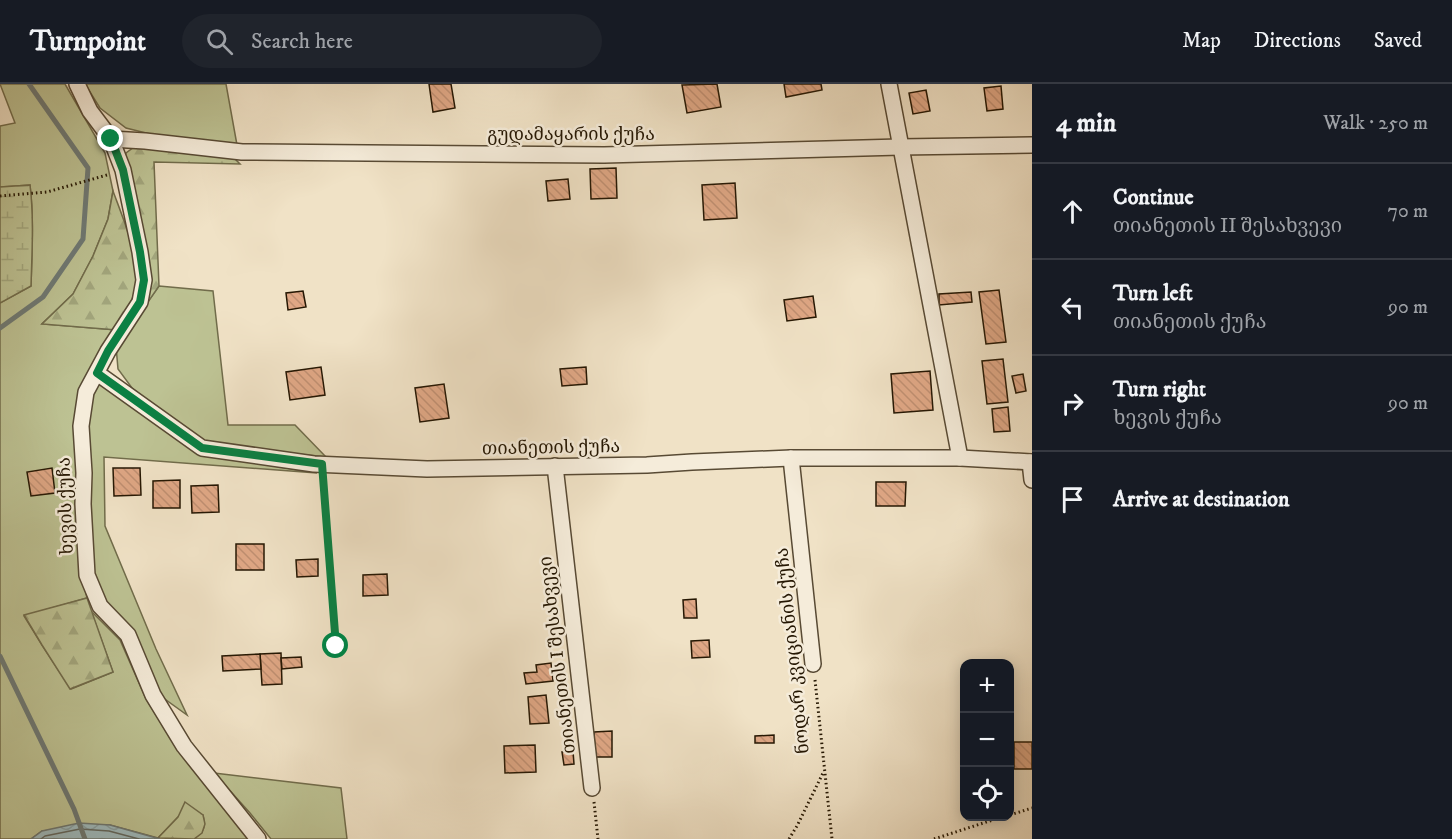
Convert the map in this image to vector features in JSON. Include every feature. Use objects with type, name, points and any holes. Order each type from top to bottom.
[{"type":"street","name":"ხევის ქუჩა","points":[[77,84],[90,111],[111,139],[123,170],[144,280],[140,302],[108,351],[86,392],[81,426],[87,575],[100,606],[128,635],[153,694],[184,746],[258,839]]},
{"type":"street","points":[[889,84],[960,458]]},
{"type":"street","name":"გუდამაყარის ქუჩა","points":[[111,139],[242,152],[604,155],[1032,145]]},
{"type":"street","name":"თიანეთის ქუჩა","points":[[97,373],[202,448],[322,464],[427,469],[647,465],[791,458],[960,458],[1031,462]]},
{"type":"street","name":"ნოდარ კვიციანის ქუჩა","points":[[791,458],[813,664]]},
{"type":"street","points":[[1031,462],[1032,480]]},
{"type":"street","name":"თიანეთის I შესახვევი","points":[[555,466],[592,788]]},
{"type":"path","points":[[0,196],[47,192],[123,170]]},
{"type":"path","points":[[322,464],[336,646]]},
{"type":"path","name":"ნოდარ კვიციანის ქუჩა","points":[[813,664],[832,839]]},
{"type":"path","points":[[789,839],[825,770]]},
{"type":"path","points":[[592,788],[598,839]]},
{"type":"path","points":[[1014,814],[1032,808]]},
{"type":"path","points":[[934,839],[990,821]]},
{"type":"green space","points":[[0,84],[65,84],[105,153],[113,191],[108,219],[93,256],[73,294],[42,324],[117,330],[83,381],[77,408],[79,561],[87,598],[24,616],[71,689],[113,672],[91,611],[120,640],[146,699],[178,750],[249,839],[194,839],[203,829],[203,815],[178,817],[158,838],[110,825],[42,831],[31,839],[0,839],[0,303],[31,286],[32,210],[30,185],[0,187],[0,126],[15,123]]},
{"type":"green space","points":[[85,84],[226,84],[237,145],[154,135],[126,128],[100,108]]},
{"type":"green space","points":[[137,145],[235,159],[240,164],[154,162],[159,286],[148,302],[149,276],[124,161],[126,153]]},
{"type":"green space","points":[[30,185],[31,286],[0,303],[0,187]]},
{"type":"green space","points":[[113,191],[130,237],[137,273],[134,295],[117,330],[42,324],[73,294],[93,256],[108,219]]},
{"type":"green space","points":[[159,286],[213,291],[228,425],[295,425],[326,457],[202,444],[132,388],[118,369],[116,346]]},
{"type":"green space","points":[[99,382],[199,454],[317,473],[104,457],[105,526],[156,649],[187,715],[162,697],[133,632],[105,600],[93,576],[87,427],[91,396]]},
{"type":"green space","points":[[87,598],[113,672],[70,689],[24,615]]},
{"type":"green space","points":[[214,773],[341,788],[347,839],[271,839]]},
{"type":"green space","points":[[185,802],[203,815],[205,824],[202,833],[194,839],[158,838],[178,817]]},
{"type":"water","points":[[79,823],[110,825],[160,839],[31,839],[42,831]]},
{"type":"building","points":[[429,84],[451,84],[455,108],[433,112]]},
{"type":"building","points":[[717,84],[721,107],[687,113],[682,85]]},
{"type":"building","points":[[784,84],[821,84],[822,90],[786,97]]},
{"type":"building","points":[[1001,86],[1003,109],[987,111],[984,88]]},
{"type":"building","points":[[926,90],[930,111],[913,114],[909,93]]},
{"type":"building","points":[[616,168],[617,198],[591,199],[590,169]]},
{"type":"building","points":[[568,179],[570,199],[548,201],[546,181]]},
{"type":"building","points":[[735,183],[737,218],[704,220],[702,185]]},
{"type":"building","points":[[999,290],[1006,342],[986,344],[979,292]]},
{"type":"building","points":[[303,291],[306,307],[288,310],[286,293]]},
{"type":"building","points":[[971,292],[972,302],[939,305],[939,294]]},
{"type":"building","points":[[813,296],[816,317],[787,321],[784,300]]},
{"type":"building","points":[[1003,359],[1008,402],[987,404],[982,361]]},
{"type":"building","points":[[321,367],[325,395],[290,400],[286,372]]},
{"type":"building","points":[[586,367],[587,384],[562,386],[560,369]]},
{"type":"building","points":[[930,371],[933,410],[894,413],[891,374]]},
{"type":"building","points":[[1023,374],[1026,391],[1016,393],[1012,376]]},
{"type":"building","points":[[444,384],[449,418],[420,422],[415,388]]},
{"type":"building","points":[[1008,407],[1010,431],[994,432],[992,409]]},
{"type":"building","points":[[52,468],[55,493],[31,496],[27,472]]},
{"type":"building","points":[[113,468],[140,468],[141,495],[114,496]]},
{"type":"building","points":[[180,480],[180,508],[153,508],[153,481]]},
{"type":"building","points":[[876,482],[906,482],[905,506],[876,506]]},
{"type":"building","points":[[218,485],[219,512],[192,513],[191,486]]},
{"type":"building","points":[[236,544],[264,544],[264,570],[236,570]]},
{"type":"building","points":[[318,559],[318,576],[297,577],[296,560]]},
{"type":"building","points":[[387,574],[388,595],[363,596],[363,575]]},
{"type":"building","points":[[696,599],[697,618],[684,618],[683,600]]},
{"type":"building","points":[[709,640],[710,657],[692,658],[691,641]]},
{"type":"building","points":[[281,653],[282,684],[262,685],[260,654]]},
{"type":"building","points":[[260,654],[261,669],[223,671],[222,656]]},
{"type":"building","points":[[301,657],[302,667],[282,669],[281,658]]},
{"type":"building","points":[[551,663],[553,681],[526,684],[524,673],[537,672],[536,665]]},
{"type":"building","points":[[546,695],[549,723],[530,724],[528,697]]},
{"type":"building","points":[[612,731],[612,757],[595,757],[594,732]]},
{"type":"building","points":[[774,735],[774,743],[755,743],[755,736]]},
{"type":"building","points":[[1014,742],[1032,742],[1032,769],[1014,769]]},
{"type":"building","points":[[535,745],[536,772],[505,773],[504,746]]},
{"type":"building","points":[[573,751],[574,764],[564,765],[562,752]]},
{"type":"waterway","points":[[0,328],[43,297],[83,239],[88,168],[29,84]]},
{"type":"waterway","points":[[0,656],[74,809],[85,839]]},
{"type":"route","points":[[111,139],[123,170],[144,280],[140,302],[108,351],[97,373],[202,448],[322,464],[336,646]]}]
